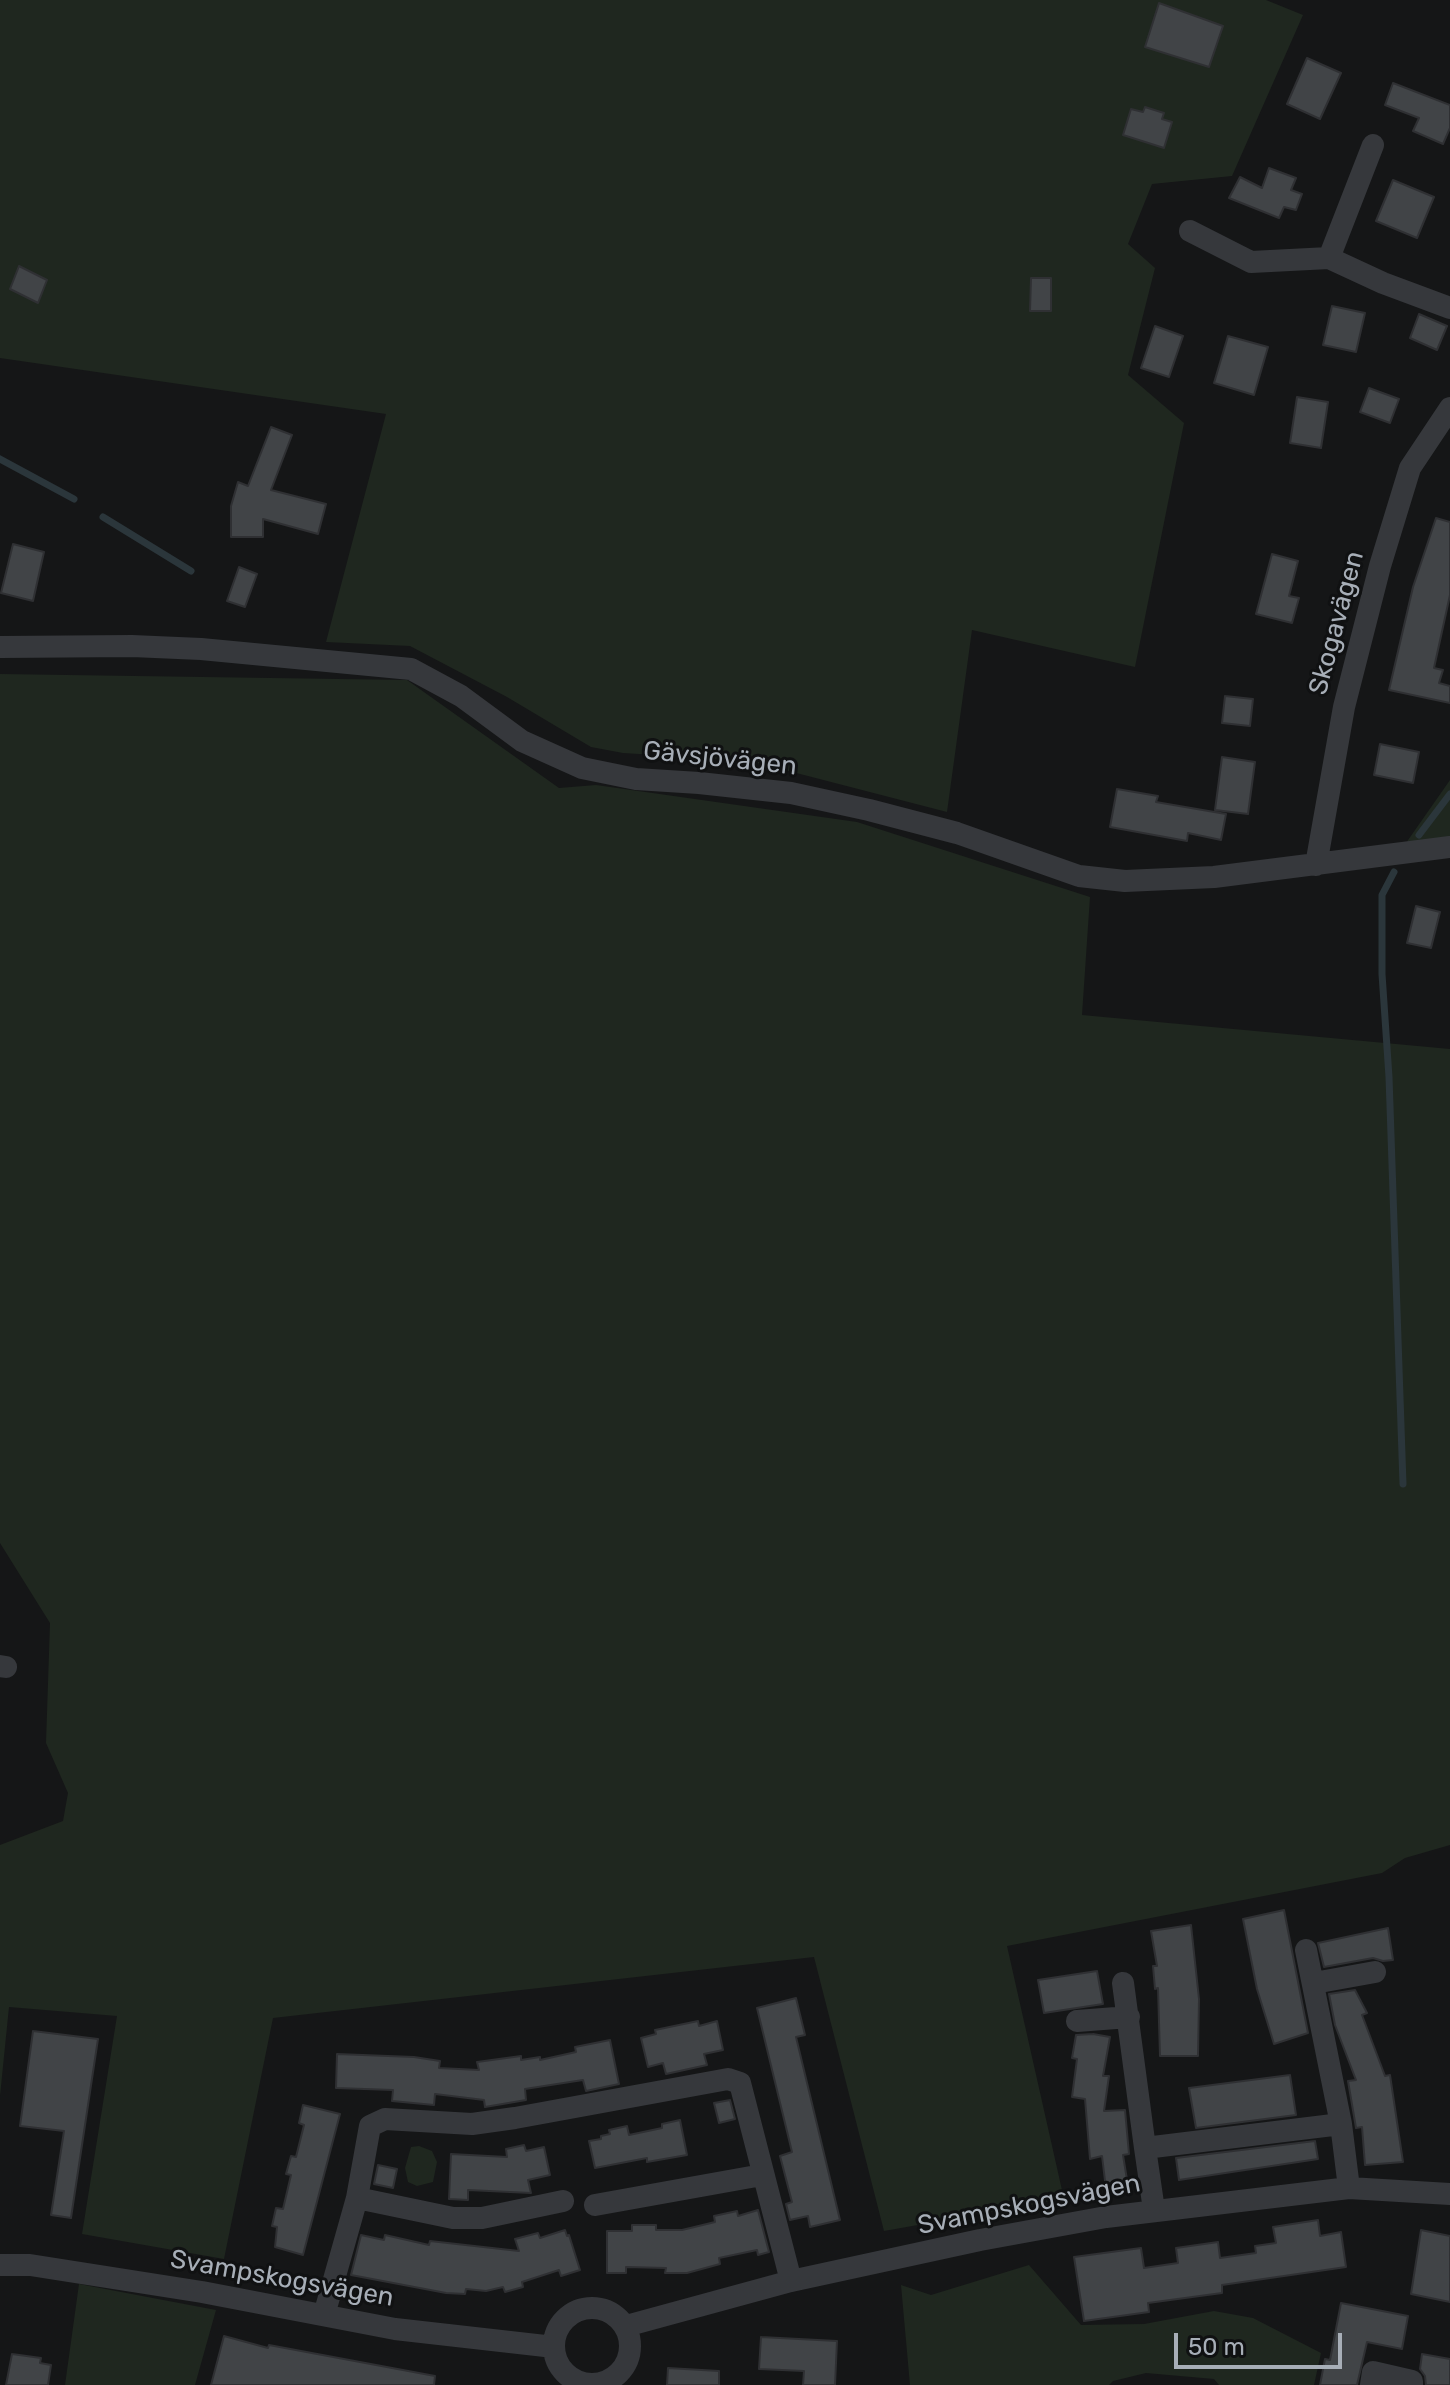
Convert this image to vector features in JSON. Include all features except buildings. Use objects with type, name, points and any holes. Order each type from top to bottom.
[{"type":"street","points":[[1329,258],[1373,145]]},
{"type":"street","points":[[1190,231],[1251,262],[1329,258],[1383,283],[1450,308]]},
{"type":"street","name":"Skogavägen","points":[[1316,865],[1344,707],[1380,566],[1410,468],[1450,408]]},
{"type":"street","name":"Gävsjövägen","points":[[0,647],[201,649],[411,669],[461,696],[522,741],[582,768],[636,779],[791,793],[957,833],[1079,876],[1125,881],[1214,877],[1450,847]]},
{"type":"street","points":[[1306,1950],[1341,2124],[1349,2188]]},
{"type":"street","points":[[1314,1983],[1375,1972]]},
{"type":"street","points":[[1123,1983],[1154,2210]]},
{"type":"street","points":[[1077,2021],[1129,2017]]},
{"type":"street","points":[[324,2315],[357,2198],[370,2126],[385,2119],[472,2124],[728,2079],[740,2083],[791,2281]]},
{"type":"street","points":[[1145,2148],[1341,2124]]},
{"type":"street","points":[[595,2205],[762,2175]]},
{"type":"street","name":"Svampskogsvägen","points":[[626,2326],[791,2281],[980,2240],[1154,2210],[1349,2188],[1450,2194]]},
{"type":"street","points":[[357,2198],[453,2218],[482,2218],[563,2201]]},
{"type":"street","name":"Svampskogsvägen","points":[[0,2265],[30,2265],[202,2292],[395,2329],[554,2347]]},
{"type":"street","points":[[603,2309],[626,2326],[630,2347],[620,2371],[599,2383],[585,2384],[562,2369],[554,2347],[557,2332],[564,2320],[577,2311],[603,2309]]},
{"type":"street","points":[[1371,2385],[1373,2372],[1412,2381],[1412,2385]]},
{"type":"shaded area","points":[[0,0],[1266,0],[1303,15],[1232,176],[1152,184],[1128,244],[1155,268],[1128,375],[1184,423],[1135,667],[972,630],[947,812],[750,761],[623,753],[591,747],[507,697],[410,646],[326,642],[386,414],[0,358]]},
{"type":"shaded area","points":[[0,674],[407,680],[559,788],[596,785],[857,822],[1090,897],[1082,1015],[1450,1049],[1450,1845],[1405,1858],[1382,1873],[1007,1946],[1064,2199],[884,2231],[814,1957],[273,2018],[224,2259],[82,2234],[117,2016],[9,2007],[0,2096],[0,1845],[63,1821],[68,1793],[46,1743],[50,1623],[0,1543]]},
{"type":"shaded area","points":[[1450,780],[1450,847],[1399,853]]},
{"type":"shaded area","points":[[419,2146],[432,2151],[437,2162],[433,2182],[417,2186],[408,2182],[405,2168],[411,2147]]},
{"type":"shaded area","points":[[1029,2265],[1081,2325],[1144,2324],[1214,2311],[1253,2318],[1321,2353],[1314,2385],[1219,2385],[1214,2379],[1146,2373],[1113,2381],[1109,2385],[910,2385],[901,2285],[931,2295]]},
{"type":"shaded area","points":[[79,2284],[216,2310],[195,2385],[65,2385]]},
{"type":"waterway","points":[[0,459],[74,499]]},
{"type":"waterway","points":[[103,517],[191,571]]},
{"type":"waterway","points":[[1419,835],[1450,794]]},
{"type":"waterway","points":[[1394,872],[1382,895],[1382,974],[1389,1077],[1403,1484]]}]
